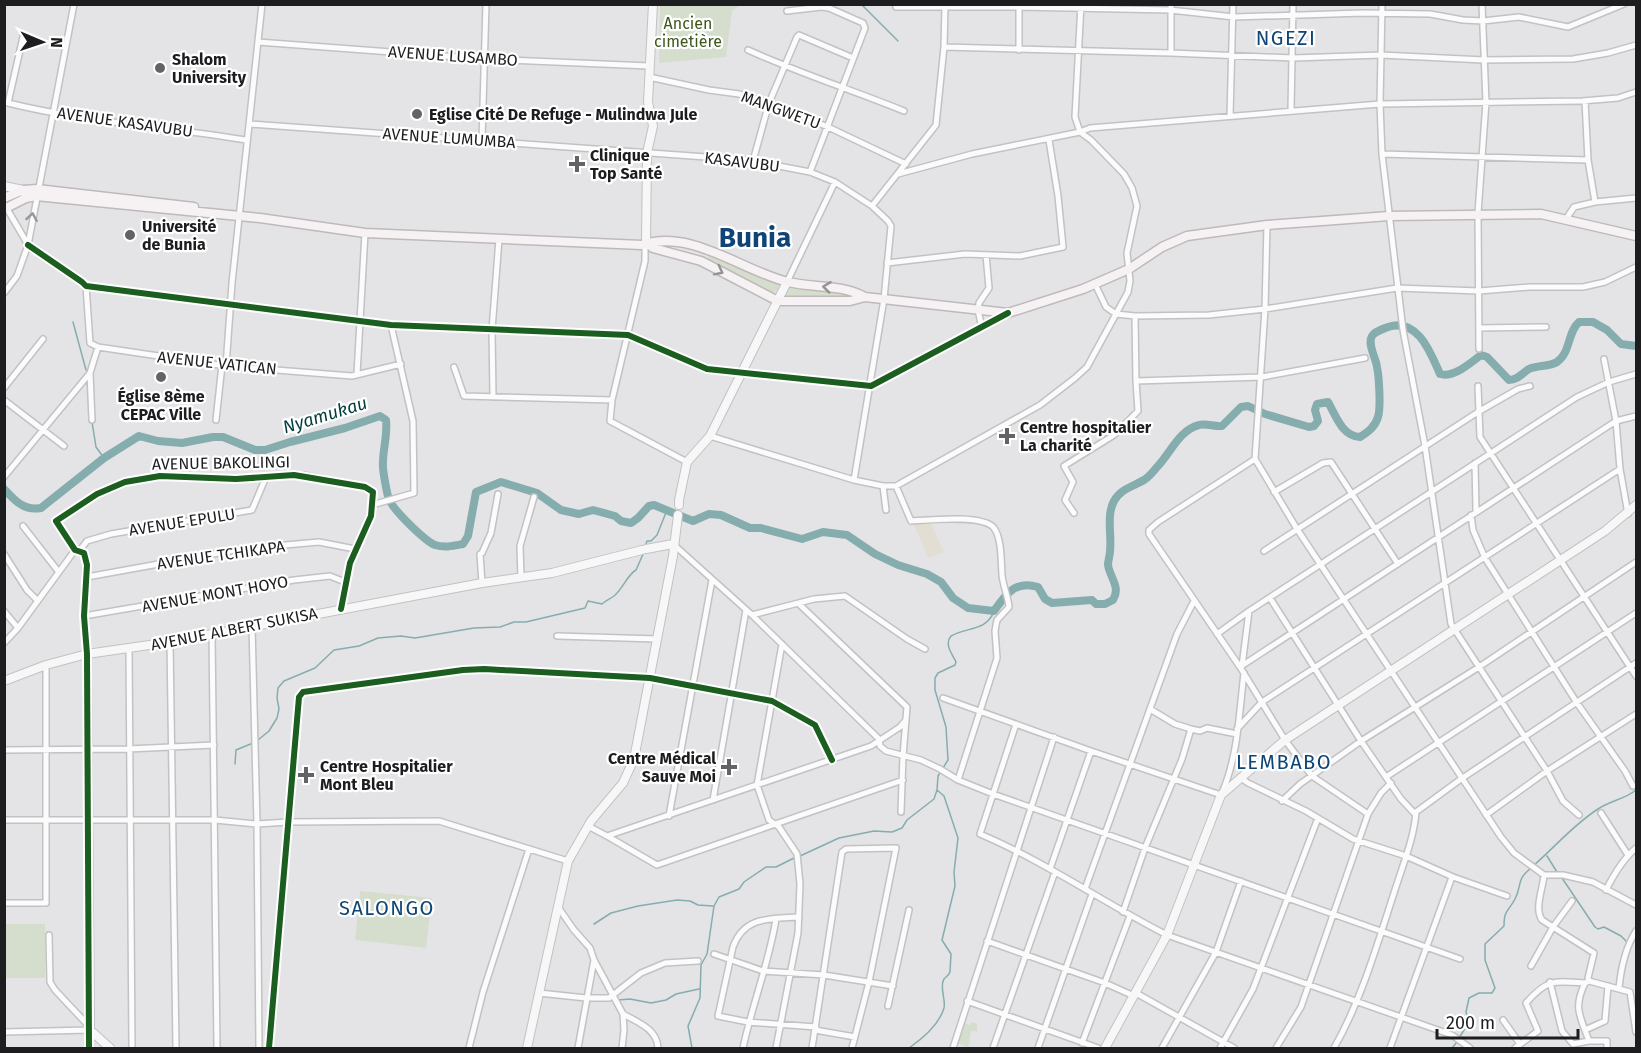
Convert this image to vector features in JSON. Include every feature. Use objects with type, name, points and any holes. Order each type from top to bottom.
[{"type":"main road","points":[[7,201],[37,192],[239,215],[365,233],[499,239],[681,242],[706,249],[787,282],[852,290],[864,297]]},
{"type":"main road","points":[[646,243],[653,248],[701,261],[778,300],[849,301],[864,297],[1008,313],[1095,284],[1129,269],[1162,247],[1187,236],[1267,225],[1389,216],[1478,213],[1541,214],[1636,236]]},
{"type":"main road","points":[[701,261],[706,249]]},
{"type":"street","points":[[4,293],[17,276],[27,244],[74,4]]},
{"type":"street","points":[[216,420],[231,306],[246,140],[250,124],[262,4]]},
{"type":"street","points":[[482,140],[486,4]]},
{"type":"street","points":[[653,4],[648,102],[652,126],[647,153],[645,261],[612,400],[610,421],[687,462]]},
{"type":"street","points":[[1230,116],[1233,4]]},
{"type":"street","points":[[1291,110],[1293,4]]},
{"type":"street","points":[[1382,4],[1380,104],[1382,154],[1397,288],[1425,446],[1451,624],[1547,771],[1563,801],[1579,815]]},
{"type":"street","points":[[1479,349],[1478,213],[1486,102],[1482,4]]},
{"type":"street","points":[[896,7],[1170,7],[1234,17],[1363,13],[1430,14],[1483,21],[1519,17],[1568,27],[1624,4]]},
{"type":"street","points":[[872,206],[936,125],[944,47],[945,6]]},
{"type":"street","points":[[1019,6],[1019,50]]},
{"type":"street","points":[[710,436],[854,480],[883,486],[896,486],[1040,405],[1087,367],[1128,292],[1127,253],[1137,206],[1125,174],[1080,132],[1075,117],[1081,6]]},
{"type":"street","points":[[1170,7],[1171,53]]},
{"type":"street","points":[[787,11],[829,8],[863,23],[866,28],[810,172]]},
{"type":"street","points":[[753,160],[769,103],[797,37],[799,35],[853,58]]},
{"type":"street","points":[[6,103],[23,37]]},
{"type":"street","name":"AVENUE LUSAMBO","points":[[258,42],[484,59],[649,66]]},
{"type":"street","points":[[944,47],[1293,58],[1381,55],[1484,60],[1572,59],[1608,53],[1636,45]]},
{"type":"street","points":[[748,50],[904,111]]},
{"type":"street","name":"MANGWETU","points":[[650,76],[709,90],[739,94],[769,103],[828,127],[906,164]]},
{"type":"street","points":[[898,174],[972,154],[1049,140],[1090,128],[1380,104],[1585,101],[1618,98],[1636,93]]},
{"type":"street","points":[[1585,101],[1588,160],[1595,202]]},
{"type":"street","name":"AVENUE KASAVUBU","points":[[6,103],[52,113],[246,140]]},
{"type":"street","name":"AVENUE LUMUMBA","points":[[250,124],[647,153]]},
{"type":"street","points":[[887,263],[965,254],[1020,256],[1062,247],[1060,205],[1049,140]]},
{"type":"street","name":"KASAVUBU","points":[[647,153],[753,160],[810,172],[835,182],[872,206],[888,221],[891,226],[884,299],[854,480]]},
{"type":"street","points":[[1382,154],[1588,160]]},
{"type":"street","points":[[679,505],[687,462],[710,436],[835,182]]},
{"type":"street","points":[[4,186],[25,194]]},
{"type":"street","points":[[1566,219],[1574,207],[1595,202],[1636,198]]},
{"type":"street","points":[[7,201],[27,244],[86,286],[391,325],[628,335],[707,369],[742,373],[871,386],[1008,313]]},
{"type":"street","points":[[1267,225],[1262,377],[1255,459],[1297,529],[1416,706],[1461,779],[1514,852],[1544,875],[1578,878],[1593,882],[1636,905]]},
{"type":"street","points":[[357,374],[358,320],[365,233]]},
{"type":"street","points":[[493,397],[492,330],[499,239]]},
{"type":"street","points":[[982,328],[978,310],[979,303],[988,288],[986,255]]},
{"type":"street","points":[[1095,284],[1106,307],[1116,314],[1209,315],[1265,309],[1397,288],[1479,291],[1530,287],[1583,287],[1605,282],[1636,267]]},
{"type":"street","points":[[86,286],[90,343],[98,347],[90,373],[92,420]]},
{"type":"street","points":[[1074,513],[1065,500],[1072,482],[1064,466],[1114,435],[1138,411],[1135,316]]},
{"type":"street","points":[[341,609],[345,582],[355,549],[371,516],[372,505],[414,493],[414,430],[391,325]]},
{"type":"street","points":[[1479,328],[1546,327]]},
{"type":"street","points":[[4,388],[43,339]]},
{"type":"street","name":"AVENUE VATICAN","points":[[98,347],[224,365],[352,376],[401,364]]},
{"type":"street","points":[[1136,381],[1262,377],[1365,358]]},
{"type":"street","points":[[1604,359],[1616,421],[1620,469],[1628,514]]},
{"type":"street","points":[[453,367],[464,396],[612,400]]},
{"type":"street","points":[[4,477],[90,373]]},
{"type":"street","points":[[1217,634],[1577,397],[1609,382],[1636,374]]},
{"type":"street","points":[[1478,386],[1480,438],[1608,632],[1634,665],[1636,676]]},
{"type":"street","points":[[1264,550],[1478,412],[1518,389],[1530,386]]},
{"type":"street","points":[[4,400],[64,446]]},
{"type":"street","points":[[1242,669],[1437,537],[1616,421],[1636,416]]},
{"type":"street","points":[[1255,459],[1158,522],[1149,530],[1149,534],[1242,669],[1285,741],[1312,776],[1368,814]]},
{"type":"street","points":[[1274,492],[1323,463],[1330,462],[1398,564]]},
{"type":"street","points":[[1475,464],[1473,530],[1485,558],[1599,737],[1634,786]]},
{"type":"street","points":[[1237,731],[1262,702],[1620,469]]},
{"type":"street","name":"AVENUE BAKOLINGI","points":[[77,550],[56,520],[97,494],[125,482],[160,476],[236,479],[304,476],[364,487],[373,492],[372,505]]},
{"type":"street","name":"AVENUE EPULU","points":[[77,550],[87,541],[111,534],[252,510],[266,477]]},
{"type":"street","points":[[883,486],[886,510]]},
{"type":"street","points":[[896,486],[911,521],[969,519],[989,524],[995,530],[1009,607],[997,620],[995,627],[997,658],[958,780]]},
{"type":"street","points":[[482,583],[480,554],[491,533],[498,494]]},
{"type":"street","points":[[521,578],[520,546],[534,497]]},
{"type":"street","points":[[1221,795],[1285,741],[1560,561],[1628,514],[1636,505]]},
{"type":"street","points":[[527,1048],[568,861],[588,826],[623,783],[634,759],[673,556],[678,518]]},
{"type":"street","points":[[22,526],[58,571]]},
{"type":"street","name":"AVENUE TCHIKAPA","points":[[87,577],[241,549],[319,542],[355,549]]},
{"type":"street","points":[[674,544],[782,644],[879,739],[880,746],[886,751],[921,760],[958,780],[1067,821],[1460,959]]},
{"type":"street","name":"AVENUE ALBERT SUKISA","points":[[4,681],[46,665],[87,654],[170,642],[482,583],[552,573],[644,549],[674,544]]},
{"type":"street","points":[[4,642],[18,628],[58,571],[77,550],[84,553],[87,577],[84,616],[87,654],[90,1048]]},
{"type":"street","points":[[4,554],[17,576],[37,600]]},
{"type":"street","points":[[1282,801],[1361,741],[1479,667],[1636,562]]},
{"type":"street","name":"AVENUE MONT HOYO","points":[[84,616],[294,580],[330,576],[345,582]]},
{"type":"street","points":[[669,816],[712,580]]},
{"type":"street","points":[[752,615],[814,599],[845,596],[925,649]]},
{"type":"street","points":[[1270,598],[1361,741],[1415,814]]},
{"type":"street","points":[[1085,889],[1177,634],[1194,601]]},
{"type":"street","points":[[799,604],[907,707],[901,812]]},
{"type":"street","points":[[713,800],[746,610]]},
{"type":"street","points":[[4,611],[18,628]]},
{"type":"street","points":[[967,1001],[1082,1043],[1104,1048],[1167,935],[1229,778],[1237,731],[1249,611]]},
{"type":"street","points":[[1386,777],[1636,613]]},
{"type":"street","points":[[252,626],[259,1048]]},
{"type":"street","points":[[212,634],[217,1048]]},
{"type":"street","points":[[557,636],[657,639]]},
{"type":"street","points":[[170,642],[176,1048]]},
{"type":"street","points":[[776,1048],[799,917],[800,885],[797,856],[779,828],[769,820],[758,785],[782,644]]},
{"type":"street","points":[[129,649],[132,1048]]},
{"type":"street","points":[[4,903],[46,903],[46,665]]},
{"type":"street","points":[[1334,1048],[1345,1030],[1381,931],[1406,856],[1415,814],[1419,808],[1634,665]]},
{"type":"street","points":[[269,1048],[299,697],[303,692],[484,669],[650,678],[772,701],[815,725],[832,760]]},
{"type":"street","points":[[943,698],[1091,752],[1130,763],[1221,795]]},
{"type":"street","points":[[1150,709],[1175,724],[1191,729],[1237,731]]},
{"type":"street","points":[[1486,815],[1547,771],[1636,714]]},
{"type":"street","points":[[607,837],[871,746],[900,727],[906,720]]},
{"type":"street","points":[[1016,724],[980,834],[1017,850],[1167,935],[1459,1040],[1470,1048]]},
{"type":"street","points":[[1123,912],[1145,848],[1182,759],[1191,729]]},
{"type":"street","points":[[953,1048],[1054,737]]},
{"type":"street","points":[[4,750],[214,746]]},
{"type":"street","points":[[993,1048],[1027,955],[1067,821],[1091,752]]},
{"type":"street","points":[[1241,778],[1359,842],[1406,856],[1452,877],[1507,896]]},
{"type":"street","points":[[588,826],[657,865],[903,780]]},
{"type":"street","points":[[1276,1048],[1301,1007],[1368,814],[1390,783]]},
{"type":"street","points":[[1601,813],[1628,855]]},
{"type":"street","points":[[1222,1046],[1253,989],[1318,818]]},
{"type":"street","points":[[4,820],[215,820],[257,824],[439,821],[568,861]]},
{"type":"street","points":[[812,1048],[842,852],[846,849],[896,848],[869,982],[852,1048]]},
{"type":"street","points":[[1606,890],[1628,855],[1636,848]]},
{"type":"street","points":[[469,1048],[483,992],[529,849]]},
{"type":"street","points":[[1544,875],[1538,907],[1539,916],[1552,927],[1594,952],[1587,982],[1578,998],[1577,1005],[1589,1041]]},
{"type":"street","points":[[1390,1048],[1452,877]]},
{"type":"street","points":[[1162,1048],[1216,952],[1241,881]]},
{"type":"street","points":[[1038,1048],[1092,894]]},
{"type":"street","points":[[1531,966],[1552,927],[1572,901]]},
{"type":"street","points":[[558,907],[590,948],[623,1014],[652,1032],[656,1036],[658,1048]]},
{"type":"street","points":[[888,1006],[909,910]]},
{"type":"street","points":[[1082,1043],[1130,916]]},
{"type":"street","points":[[799,917],[754,922],[743,929],[737,937],[730,961],[718,1016],[748,1022],[815,1028],[855,1036]]},
{"type":"street","points":[[743,1048],[776,919]]},
{"type":"street","points":[[1619,988],[1629,941],[1636,931]]},
{"type":"street","points":[[49,935],[50,982],[54,990],[90,1030],[110,1048]]},
{"type":"street","points":[[987,941],[1135,994],[1181,1017],[1222,1046],[1234,1048]]},
{"type":"street","points":[[714,954],[763,970],[824,975],[893,986]]},
{"type":"street","points":[[578,1048],[594,960]]},
{"type":"street","points":[[539,993],[609,998],[641,973],[665,963],[698,961]]},
{"type":"street","points":[[1550,982],[1562,1031],[1573,1044],[1607,1041],[1607,1048]]},
{"type":"street","points":[[1503,1020],[1517,1046],[1538,1031],[1526,1003],[1550,982],[1587,982],[1630,992],[1636,1032]]},
{"type":"street","points":[[1585,1030],[1605,1021],[1608,986]]},
{"type":"street","points":[[622,1048],[623,1014]]},
{"type":"street","points":[[4,1032],[90,1030]]},
{"type":"shaded area","points":[[927,515],[944,552],[928,558],[912,520]]},
{"type":"green space","name":"Ancien cimetière","points":[[660,5],[740,5],[732,11],[726,57],[659,63]]},
{"type":"green space","points":[[710,255],[778,281],[779,289],[769,292],[709,261]]},
{"type":"green space","points":[[791,285],[852,295],[849,297],[786,297],[783,293]]},
{"type":"green space","points":[[360,891],[432,898],[426,948],[355,940]]},
{"type":"green space","points":[[5,924],[45,924],[45,978],[5,978]]},
{"type":"green space","points":[[962,1022],[970,1025],[972,1022],[977,1024],[977,1031],[971,1031],[967,1047],[957,1043]]},
{"type":"waterway","points":[[861,4],[898,41]]},
{"type":"waterway","points":[[73,322],[86,370]]},
{"type":"waterway","name":"Nyamukau","points":[[4,489],[25,506],[41,508],[104,458],[139,436],[158,441],[182,443],[223,437],[255,450],[265,450],[380,416],[386,420],[383,467],[389,499],[410,525],[435,545],[446,547],[463,544],[468,536],[476,492],[501,482],[537,493],[561,510],[579,514],[593,510],[631,523],[649,506],[654,505],[693,521],[709,514],[721,515],[750,528],[761,528],[802,539],[823,532],[847,535],[875,554],[898,565],[927,574],[941,582],[953,598],[968,608],[994,611],[1007,594],[1023,585],[1038,587],[1045,599],[1052,603],[1092,600],[1096,604],[1105,604],[1113,600],[1116,591],[1108,565],[1110,519],[1117,497],[1149,476],[1186,432],[1202,425],[1222,426],[1241,407],[1248,406],[1265,414],[1309,427],[1314,426],[1318,421],[1315,410],[1317,404],[1328,402],[1344,429],[1360,437],[1377,421],[1379,413],[1378,371],[1371,343],[1372,336],[1379,330],[1398,325],[1408,327],[1415,332],[1428,348],[1440,374],[1456,372],[1481,355],[1487,357],[1509,380],[1517,378],[1532,368],[1557,362],[1565,353],[1572,331],[1579,322],[1593,322],[1607,330],[1621,344],[1636,346]]},
{"type":"waterway","points":[[87,381],[89,397]]},
{"type":"waterway","points":[[92,422],[96,447],[104,458]]},
{"type":"waterway","points":[[645,547],[647,541],[651,541],[657,535],[667,510]]},
{"type":"waterway","points":[[258,740],[269,731],[277,718],[278,688],[284,681],[315,668],[334,650],[359,646],[378,638],[401,636],[415,638],[474,628],[500,627],[514,622],[526,622],[585,608],[588,601],[602,604],[614,596],[636,570],[644,552]]},
{"type":"waterway","points":[[800,856],[839,838],[874,831],[892,832],[902,828],[907,820],[934,799],[938,776],[948,760],[946,727],[935,690],[935,678],[938,673],[955,665],[956,662],[948,646],[951,636],[982,625],[987,622],[994,611]]},
{"type":"waterway","points":[[235,764],[236,750],[253,743]]},
{"type":"waterway","points":[[909,1048],[930,1031],[942,1014],[944,1008],[943,982],[950,972],[951,954],[942,940],[955,886],[954,872],[958,838],[944,796],[937,790]]},
{"type":"waterway","points":[[1533,866],[1589,815],[1636,790]]},
{"type":"waterway","points":[[1547,856],[1557,872]]},
{"type":"waterway","points":[[692,1048],[688,1026],[700,998],[701,965],[707,954],[714,906],[719,897],[739,889],[744,882],[766,867],[776,867],[796,857]]},
{"type":"waterway","points":[[1459,1038],[1469,1022],[1466,1012],[1469,998],[1479,993],[1492,993],[1495,988],[1485,960],[1485,944],[1504,926],[1506,914],[1517,894],[1521,880],[1530,869]]},
{"type":"waterway","points":[[1562,878],[1595,927],[1598,929],[1604,927],[1627,942]]},
{"type":"waterway","points":[[594,924],[611,913],[677,900],[713,906]]},
{"type":"waterway","points":[[618,1000],[630,999],[651,1003],[699,989]]},
{"type":"waterway","points":[[1452,1048],[1457,1042]]},
{"type":"cycle path","points":[[28,245],[86,286],[391,325],[628,335],[707,369],[871,386],[1008,313]]},
{"type":"cycle path","points":[[89,1048],[87,654],[84,616],[87,565],[84,553],[75,550],[56,521],[97,494],[125,482],[160,476],[236,479],[294,475],[365,487],[373,492],[371,516],[350,563],[341,609]]},
{"type":"cycle path","points":[[269,1048],[299,697],[303,692],[484,669],[650,678],[772,701],[815,725],[832,760]]},
{"type":"place","name":"Shalom University","points":[[160,68]]},
{"type":"place","name":"Eglise Cité De Refuge - Mulindwa Jule","points":[[417,114]]},
{"type":"place","name":"Clinique Top Santé","points":[[577,164]]},
{"type":"place","name":"Université de Bunia","points":[[130,235]]},
{"type":"place","name":"Église 8ème CEPAC Ville","points":[[161,377]]},
{"type":"place","name":"Centre hospitalier La charité","points":[[1007,436]]},
{"type":"place","name":"Centre Médical Sauve Moi","points":[[729,767]]},
{"type":"place","name":"Centre Hospitalier Mont Bleu","points":[[306,775]]},
{"type":"district","name":"NGEZI","points":[[1286,38]]},
{"type":"district","name":"Bunia","points":[[755,237]]},
{"type":"district","name":"LEMBABO","points":[[1284,762]]},
{"type":"district","name":"SALONGO","points":[[387,908]]}]
